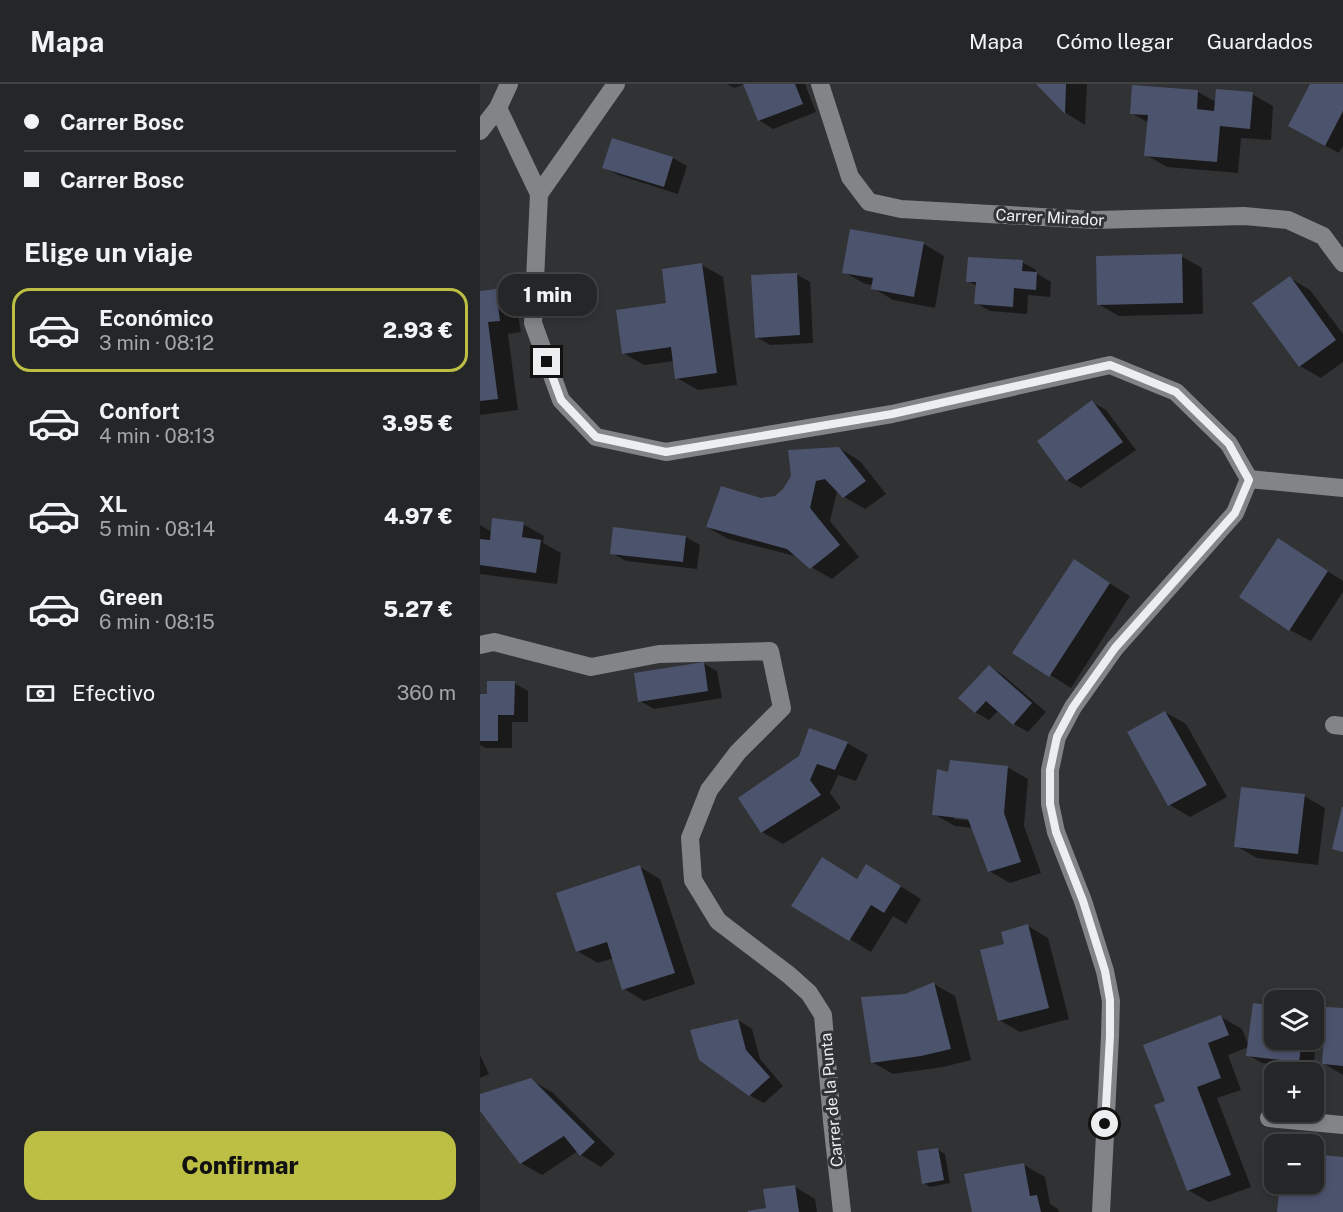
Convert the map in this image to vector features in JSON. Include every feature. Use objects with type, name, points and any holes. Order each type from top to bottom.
[{"type":"street","points":[[480,131],[498,108],[509,84]]},
{"type":"street","points":[[539,194],[616,84]]},
{"type":"street","name":"Carrer Mirador","points":[[820,84],[849,177],[869,202],[901,209],[1095,220],[1244,216],[1288,220],[1323,236],[1343,263]]},
{"type":"street","points":[[498,108],[539,194],[533,323],[561,400],[596,437],[666,452],[892,414],[1110,365],[1176,392],[1229,444],[1249,480]]},
{"type":"street","points":[[1249,480],[1343,488]]},
{"type":"street","points":[[1101,1212],[1110,1000],[1105,971],[1083,901],[1056,832],[1050,804],[1050,770],[1057,737],[1073,707],[1115,648],[1235,513],[1249,480]]},
{"type":"street","name":"Carrer de la Punta","points":[[480,645],[494,642],[591,667],[659,654],[770,651],[782,708],[738,752],[709,790],[690,838],[693,880],[718,921],[796,981],[809,993],[824,1015],[842,1212]]},
{"type":"street","points":[[1311,1122],[1343,1125]]},
{"type":"building","points":[[743,84],[795,84],[803,104],[758,121]]},
{"type":"building","points":[[1036,84],[1066,84],[1065,114]]},
{"type":"building","points":[[1310,84],[1343,84],[1343,111],[1325,146],[1288,126]]},
{"type":"building","points":[[1132,85],[1198,90],[1197,109],[1214,111],[1216,89],[1253,92],[1250,129],[1220,126],[1217,162],[1144,156],[1148,115],[1130,114]]},
{"type":"building","points":[[612,138],[673,157],[664,187],[602,168]]},
{"type":"building","points":[[850,229],[924,242],[914,297],[871,289],[873,278],[842,273]]},
{"type":"building","points":[[1182,254],[1183,303],[1097,305],[1096,256]]},
{"type":"building","points":[[968,257],[1023,260],[1022,271],[1037,272],[1036,290],[1014,288],[1013,307],[974,304],[976,282],[966,282]]},
{"type":"building","points":[[702,263],[717,373],[675,379],[671,347],[622,354],[616,310],[666,303],[662,269]]},
{"type":"building","points":[[797,273],[800,335],[755,338],[751,275]]},
{"type":"building","points":[[1290,276],[1336,340],[1299,367],[1252,303]]},
{"type":"building","points":[[496,289],[500,321],[488,322],[498,399],[480,401],[480,291]]},
{"type":"building","points":[[1092,400],[1123,442],[1066,481],[1037,441]]},
{"type":"building","points":[[839,447],[866,481],[843,498],[825,479],[816,481],[810,508],[840,545],[810,569],[787,549],[706,527],[721,486],[761,498],[775,496],[783,489],[791,476],[788,450]]},
{"type":"building","points":[[492,518],[524,522],[522,537],[541,540],[536,573],[480,565],[480,539],[490,540]]},
{"type":"building","points":[[613,527],[686,536],[683,562],[610,554]]},
{"type":"building","points":[[1278,538],[1328,571],[1289,631],[1239,597]]},
{"type":"building","points":[[1074,559],[1110,583],[1049,677],[1012,653]]},
{"type":"building","points":[[704,662],[708,691],[638,702],[634,673]]},
{"type":"building","points":[[989,665],[1032,703],[1013,725],[986,701],[975,713],[958,698]]},
{"type":"building","points":[[487,681],[515,681],[514,715],[498,715],[498,741],[480,741],[480,694],[487,694]]},
{"type":"building","points":[[1165,711],[1207,785],[1168,806],[1127,732]]},
{"type":"building","points":[[809,728],[848,742],[835,770],[817,764],[810,780],[821,795],[761,833],[738,798],[799,756]]},
{"type":"building","points":[[950,760],[1008,766],[1004,813],[1021,862],[988,872],[968,819],[932,815],[937,769],[948,772]]},
{"type":"building","points":[[1241,787],[1305,794],[1298,854],[1234,847]]},
{"type":"building","points":[[1343,807],[1343,852],[1332,849]]},
{"type":"building","points":[[822,857],[857,879],[866,864],[901,886],[884,913],[871,905],[849,941],[791,906]]},
{"type":"building","points":[[640,865],[675,973],[622,990],[607,942],[576,952],[556,893]]},
{"type":"building","points":[[1028,924],[1049,1008],[998,1021],[980,950],[1004,944],[1001,932]]},
{"type":"building","points":[[934,982],[951,1049],[871,1063],[861,997],[905,994]]},
{"type":"building","points":[[1253,1003],[1264,1004],[1264,1050],[1301,1050],[1299,1062],[1246,1056]]},
{"type":"building","points":[[1326,1007],[1343,1008],[1343,1066],[1324,1064],[1322,1062]]},
{"type":"building","points":[[1221,1015],[1229,1035],[1208,1043],[1221,1078],[1197,1087],[1231,1175],[1187,1191],[1154,1105],[1165,1101],[1143,1045]]},
{"type":"building","points":[[738,1019],[746,1050],[770,1077],[749,1096],[699,1060],[690,1030]]},
{"type":"building","points":[[531,1078],[595,1142],[580,1156],[564,1136],[520,1164],[480,1111],[480,1094]]},
{"type":"building","points":[[938,1148],[944,1180],[922,1184],[917,1151]]},
{"type":"building","points":[[1324,1155],[1343,1157],[1343,1212],[1277,1212],[1279,1194],[1324,1194]]},
{"type":"building","points":[[1024,1163],[1030,1196],[1037,1195],[1041,1212],[972,1212],[964,1174]]},
{"type":"building","points":[[795,1185],[799,1212],[748,1212],[766,1208],[763,1189]]},
{"type":"route","points":[[547,362],[561,400],[596,437],[666,452],[892,414],[1110,365],[1176,392],[1229,444],[1249,480],[1235,513],[1115,648],[1073,707],[1057,737],[1050,770],[1050,804],[1056,832],[1083,901],[1105,971],[1110,1000],[1105,1124]]}]
